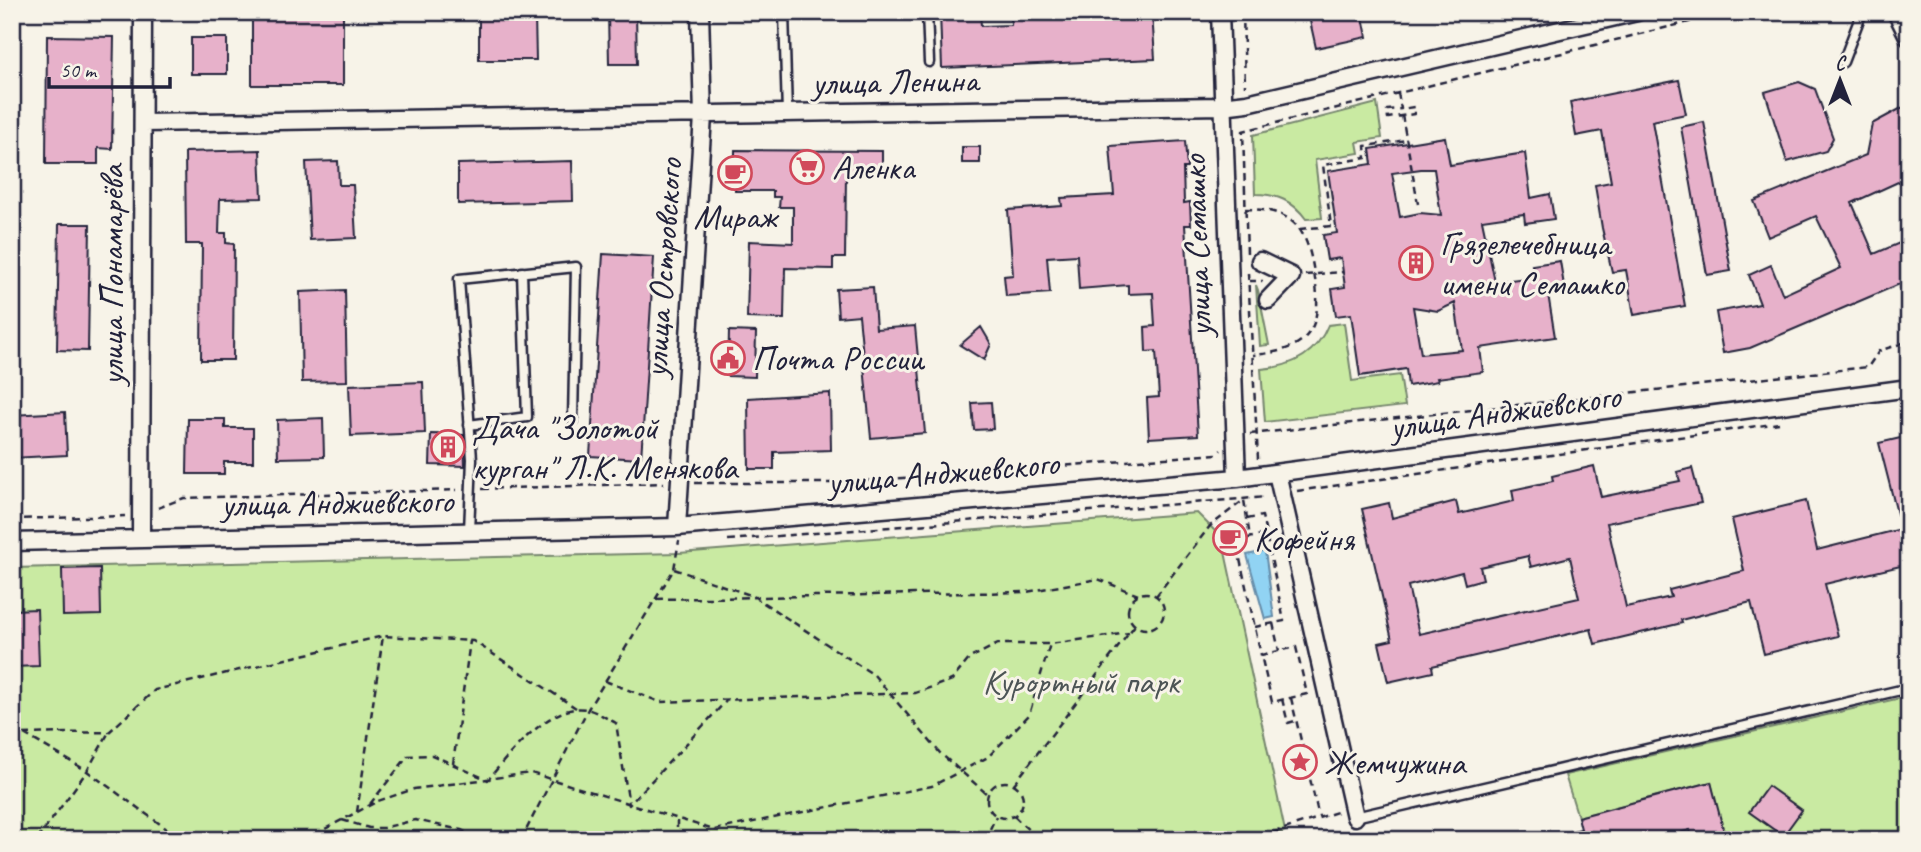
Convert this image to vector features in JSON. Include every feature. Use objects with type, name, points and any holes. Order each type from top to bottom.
[{"type":"street","name":"улица Понамарёва","points":[[141,537],[144,12]]},
{"type":"street","name":"улица Островского","points":[[677,527],[703,116],[700,12]]},
{"type":"street","name":"улица Семашко","points":[[1220,12],[1237,478]]},
{"type":"street","name":"улица Ленина","points":[[144,123],[1222,106],[1247,103],[1637,12]]},
{"type":"street","points":[[1896,12],[1909,38]]},
{"type":"street","points":[[1252,262],[1291,276],[1268,300]]},
{"type":"street","name":"улица Анджиевского","points":[[1873,393],[1909,377]]},
{"type":"street","name":"улица Анджиевского","points":[[12,542],[677,527],[1237,478],[1909,388]]},
{"type":"street","points":[[1277,473],[1356,817]]},
{"type":"lane","points":[[784,12],[787,114]]},
{"type":"lane","points":[[927,12],[929,62]]},
{"type":"lane","points":[[1843,62],[1862,12]]},
{"type":"lane","points":[[469,531],[469,425],[459,279],[576,267],[573,420]]},
{"type":"lane","points":[[469,425],[527,417],[522,272]]},
{"type":"lane","points":[[1356,817],[1909,688]]},
{"type":"path","points":[[1243,12],[1243,72],[1247,103]]},
{"type":"path","points":[[1261,497],[1249,281],[1252,262],[1243,131],[1730,12]]},
{"type":"path","points":[[1398,92],[1401,108]]},
{"type":"path","points":[[1414,107],[1414,114],[1388,118],[1387,110],[1401,108],[1414,107]]},
{"type":"path","points":[[1402,115],[1418,204]]},
{"type":"path","points":[[1300,229],[1331,226],[1323,166],[1366,159],[1365,146],[1407,140]]},
{"type":"path","points":[[1315,274],[1343,272]]},
{"type":"path","points":[[1249,281],[1264,281]]},
{"type":"path","points":[[12,519],[141,515],[184,498],[680,483],[836,483],[1217,454],[1235,436],[1256,433],[1868,367],[1879,351],[1909,341]]},
{"type":"path","points":[[1156,596],[1210,526],[1244,500],[1250,538]]},
{"type":"path","points":[[1247,519],[1262,516],[1284,621],[1255,627]]},
{"type":"path","points":[[521,840],[588,709],[674,569],[679,544],[677,527]]},
{"type":"path","points":[[1261,655],[1296,647],[1307,694],[1272,702],[1261,655],[1236,541],[1266,534]]},
{"type":"path","points":[[674,569],[753,596],[874,675],[940,754],[987,794],[988,806],[996,816]]},
{"type":"path","points":[[656,599],[1026,592],[1098,579],[1138,595],[1156,596]]},
{"type":"path","points":[[1138,595],[1128,609],[1135,625],[1148,629],[1160,622],[1163,608],[1156,596]]},
{"type":"path","points":[[1273,623],[1279,651]]},
{"type":"path","points":[[1014,784],[1135,625]]},
{"type":"path","points":[[605,681],[660,702],[915,693],[951,680],[970,658],[998,644],[1050,644],[1129,633]]},
{"type":"path","points":[[357,812],[383,636]]},
{"type":"path","points":[[37,840],[87,772],[109,732],[155,690],[383,636],[470,641],[515,666],[576,708]]},
{"type":"path","points":[[453,764],[470,641]]},
{"type":"path","points":[[303,840],[368,806],[414,789],[531,773],[677,821],[714,830],[932,786],[988,757],[1029,715],[1050,644]]},
{"type":"path","points":[[1250,840],[1319,817],[1290,697]]},
{"type":"path","points":[[629,805],[728,699]]},
{"type":"path","points":[[1282,699],[1288,723],[1296,721]]},
{"type":"path","points":[[488,780],[539,725],[576,708],[588,709],[616,723],[629,805]]},
{"type":"path","points":[[12,734],[109,732]]},
{"type":"path","points":[[24,734],[87,772],[183,840]]},
{"type":"path","points":[[368,806],[408,756],[432,755],[488,780]]},
{"type":"path","points":[[987,794],[998,782],[1014,784]]},
{"type":"path","points":[[1014,784],[1023,800],[1014,816]]},
{"type":"path","points":[[996,816],[1014,816],[1039,840]]},
{"type":"path","points":[[985,840],[996,816]]},
{"type":"path","points":[[342,820],[369,828],[383,828],[415,820],[461,830],[484,840]]},
{"type":"path","points":[[677,821],[677,840]]},
{"type":"green space","points":[[1377,103],[1382,138],[1357,142],[1359,153],[1315,160],[1322,218],[1306,219],[1284,200],[1255,194],[1253,135]]},
{"type":"green space","points":[[1256,285],[1258,290],[1269,345],[1260,346]]},
{"type":"green space","points":[[1344,323],[1352,381],[1400,375],[1405,406],[1265,422],[1261,369],[1282,366],[1301,358],[1317,344],[1328,325]]},
{"type":"green space","name":"Курортный парк","points":[[1197,513],[1222,538],[1285,831],[1258,840],[12,840],[12,568],[679,553]]},
{"type":"green space","points":[[1909,696],[1909,840],[1724,840],[1711,782],[1578,817],[1565,775]]},
{"type":"water","points":[[1265,551],[1274,617],[1265,619],[1247,555]]},
{"type":"building","points":[[252,12],[343,12],[343,85],[252,85]]},
{"type":"building","points":[[608,12],[636,12],[637,64],[609,64]]},
{"type":"building","points":[[940,12],[980,12],[981,26],[1011,25],[1011,12],[1152,12],[1155,59],[942,68]]},
{"type":"building","points":[[1308,12],[1362,12],[1367,37],[1316,48]]},
{"type":"building","points":[[535,16],[536,60],[479,60],[479,17]]},
{"type":"building","points":[[47,36],[114,37],[112,149],[98,148],[98,164],[46,164]]},
{"type":"building","points":[[191,38],[227,38],[227,74],[191,74]]},
{"type":"building","points":[[1679,80],[1686,114],[1652,121],[1685,306],[1634,315],[1626,270],[1612,272],[1602,228],[1595,185],[1611,182],[1602,131],[1576,136],[1570,102]]},
{"type":"building","points":[[1799,82],[1815,89],[1833,138],[1826,151],[1787,162],[1765,92]]},
{"type":"building","points":[[1909,104],[1909,177],[1852,203],[1874,254],[1909,239],[1909,280],[1750,348],[1723,353],[1716,312],[1760,304],[1749,275],[1771,265],[1783,295],[1841,268],[1816,216],[1768,237],[1754,201],[1866,155],[1872,124]]},
{"type":"building","points":[[1704,122],[1731,271],[1707,275],[1681,127]]},
{"type":"building","name":"Грязелечебница имени Семашко","points":[[1445,137],[1450,165],[1525,153],[1531,198],[1550,194],[1554,219],[1525,223],[1524,214],[1482,220],[1495,282],[1534,277],[1532,265],[1560,261],[1565,292],[1548,294],[1555,337],[1480,348],[1483,372],[1437,378],[1438,381],[1408,386],[1406,369],[1360,376],[1351,314],[1336,316],[1332,289],[1345,287],[1341,258],[1327,260],[1323,235],[1337,233],[1328,171],[1372,164],[1370,149]],"holes":[[[1434,169],[1441,215],[1420,213],[1400,217],[1392,173]],[[1455,303],[1462,350],[1421,354],[1413,307],[1438,311]]]},
{"type":"building","points":[[1185,141],[1187,168],[1183,168],[1184,203],[1190,202],[1191,225],[1185,225],[1198,435],[1149,438],[1147,398],[1159,397],[1156,351],[1146,352],[1145,327],[1155,326],[1153,293],[1128,294],[1128,285],[1079,289],[1077,255],[1047,257],[1050,293],[1006,296],[1004,276],[1013,275],[1008,210],[1062,206],[1061,198],[1114,195],[1110,146]]},
{"type":"building","points":[[962,147],[980,147],[980,163],[962,163]]},
{"type":"building","points":[[260,150],[262,198],[220,199],[219,233],[226,233],[226,243],[234,244],[233,360],[201,360],[202,244],[186,244],[185,152]]},
{"type":"building","points":[[735,150],[882,151],[882,174],[846,173],[845,258],[833,258],[833,269],[785,268],[784,319],[747,318],[749,241],[793,243],[793,207],[779,207],[780,197],[773,197],[773,191],[735,191]]},
{"type":"building","points":[[338,161],[339,185],[353,185],[356,238],[310,240],[306,162]]},
{"type":"building","points":[[572,161],[573,201],[458,204],[458,164]]},
{"type":"building","points":[[59,224],[90,224],[88,351],[57,350]]},
{"type":"building","points":[[603,254],[654,257],[641,459],[590,456]]},
{"type":"building","points":[[873,287],[876,329],[915,326],[925,433],[871,438],[859,315],[838,317],[836,289]]},
{"type":"building","points":[[345,290],[347,381],[302,382],[300,292]]},
{"type":"building","points":[[981,327],[991,344],[984,360],[960,345]]},
{"type":"building","points":[[729,331],[756,332],[755,377],[728,376]]},
{"type":"building","points":[[423,382],[425,433],[351,436],[349,385]]},
{"type":"building","points":[[830,393],[831,450],[774,452],[774,469],[749,469],[748,398]]},
{"type":"building","points":[[991,402],[993,429],[974,430],[972,403]]},
{"type":"building","points":[[65,412],[67,455],[12,458],[12,415]]},
{"type":"building","points":[[323,418],[324,457],[278,458],[277,420]]},
{"type":"building","points":[[188,419],[225,419],[225,428],[253,428],[253,462],[224,462],[224,474],[187,474]]},
{"type":"building","name":"Дача \"Золотой курган\" Л.К. Менякова","points":[[431,434],[464,435],[465,466],[430,465]]},
{"type":"building","points":[[1909,436],[1909,564],[1825,584],[1838,636],[1764,654],[1751,602],[1681,620],[1682,623],[1595,644],[1591,629],[1432,666],[1433,672],[1388,682],[1379,643],[1392,640],[1362,509],[1389,503],[1392,518],[1456,501],[1459,514],[1514,501],[1512,490],[1553,481],[1552,476],[1594,466],[1601,497],[1680,481],[1677,472],[1692,468],[1701,503],[1607,523],[1626,607],[1671,597],[1669,590],[1744,571],[1732,519],[1806,501],[1817,550],[1901,529],[1879,443]],"holes":[[[1528,556],[1531,567],[1570,557],[1579,598],[1419,634],[1408,586],[1462,572],[1465,584],[1483,579],[1480,567]]]},
{"type":"building","points":[[100,568],[101,615],[63,616],[62,569]]},
{"type":"building","points":[[37,609],[39,666],[12,667],[12,610]]},
{"type":"building","points":[[1711,782],[1726,840],[1693,840],[1690,830],[1654,840],[1556,840],[1556,835],[1581,829],[1578,817]]},
{"type":"building","points":[[1768,786],[1802,810],[1783,836],[1749,812]]},
{"type":"place","name":"Аленка","points":[[807,167]]},
{"type":"place","name":"Мираж","points":[[735,173]]},
{"type":"place","name":"Грязелечебница имени Семашко","points":[[1416,263]]},
{"type":"place","name":"Почта России","points":[[728,358]]},
{"type":"place","name":"Дача \"Золотой курган\" Л.К. Менякова","points":[[448,447]]},
{"type":"place","name":"Кофейня","points":[[1230,538]]},
{"type":"place","name":"Жемчужина","points":[[1300,762]]}]
